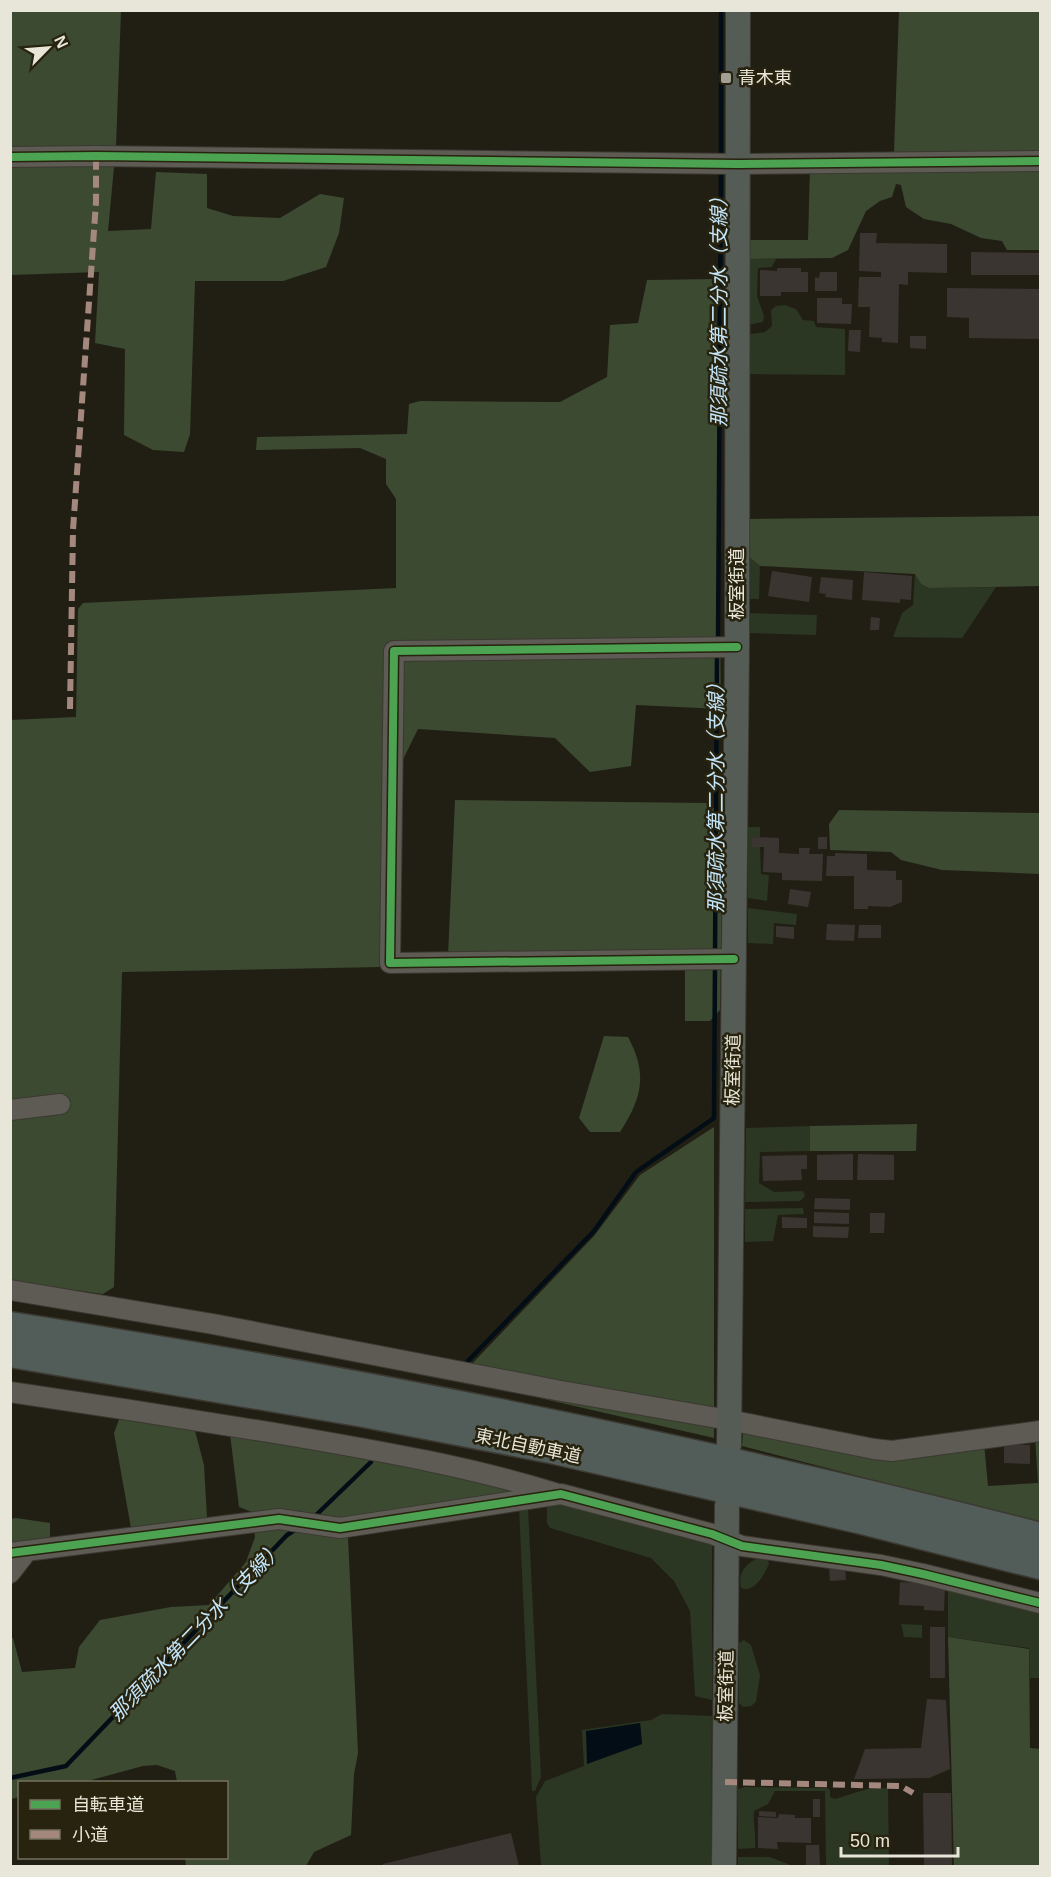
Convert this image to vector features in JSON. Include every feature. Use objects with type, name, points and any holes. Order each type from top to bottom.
[{"type":"highway","name":"東北自動車道","points":[[10,1326],[188,1354],[555,1423],[848,1488],[1041,1537]]},
{"type":"highway","name":"東北自動車道","points":[[10,1353],[330,1407],[551,1449],[858,1519],[1041,1565]]},
{"type":"main road","name":"板室街道","points":[[729,1445],[737,647],[738,10]]},
{"type":"main road","name":"板室街道","points":[[724,1866],[728,1506]]},
{"type":"street","points":[[10,157],[96,156],[738,164],[1041,160]]},
{"type":"street","points":[[734,959],[390,963],[394,651],[737,647]]},
{"type":"street","points":[[10,1110],[60,1104]]},
{"type":"street","points":[[10,1290],[213,1324],[874,1449],[892,1451],[1041,1431]]},
{"type":"street","points":[[10,1392],[190,1419],[406,1456],[497,1475],[712,1534],[742,1546],[912,1571],[1041,1603]]},
{"type":"street","points":[[10,1573],[19,1552],[279,1519],[340,1528],[561,1494]]},
{"type":"green space","points":[[10,11],[121,11],[116,146],[108,231],[151,229],[156,172],[207,174],[207,208],[233,216],[280,218],[320,194],[344,198],[339,233],[326,267],[283,281],[195,281],[190,434],[184,452],[153,450],[124,435],[125,349],[95,343],[99,272],[11,275]]},
{"type":"green space","points":[[899,11],[1040,11],[1040,152],[894,152]]},
{"type":"green space","points":[[810,168],[1040,168],[1040,250],[1007,250],[1002,241],[981,238],[951,224],[924,219],[906,207],[901,185],[896,184],[892,197],[880,201],[866,211],[848,250],[832,258],[749,259],[749,240],[808,240]]},
{"type":"green space","points":[[749,259],[776,259],[772,267],[758,268],[757,296],[764,316],[763,322],[748,325]]},
{"type":"green space","points":[[716,279],[721,709],[636,705],[631,766],[590,772],[555,738],[418,729],[382,802],[380,967],[122,972],[114,1287],[103,1294],[11,1281],[10,720],[76,717],[78,609],[83,603],[396,588],[396,499],[386,484],[386,459],[360,448],[256,450],[257,437],[407,434],[409,404],[420,401],[560,402],[607,377],[610,325],[638,323],[647,280]]},
{"type":"green space","points":[[785,305],[796,309],[803,320],[814,321],[816,327],[845,329],[845,375],[749,374],[750,334],[765,332],[772,326],[771,310],[776,306]]},
{"type":"green space","points":[[1040,516],[1040,586],[929,588],[921,584],[915,574],[760,566],[748,556],[748,519]]},
{"type":"green space","points":[[748,556],[760,566],[759,599],[748,599]]},
{"type":"green space","points":[[915,574],[921,584],[929,588],[996,587],[962,638],[893,637],[902,613],[913,605]]},
{"type":"green space","points":[[749,613],[817,615],[816,635],[748,633]]},
{"type":"green space","points":[[455,800],[708,803],[723,815],[720,1010],[710,1021],[685,1021],[685,954],[448,956]]},
{"type":"green space","points":[[839,810],[1040,813],[1040,874],[942,870],[901,860],[891,852],[830,850],[829,824]]},
{"type":"green space","points":[[748,827],[760,827],[760,837],[752,837],[752,847],[760,847],[761,874],[769,875],[767,901],[748,898]]},
{"type":"green space","points":[[748,908],[797,914],[796,925],[774,923],[773,944],[748,943]]},
{"type":"green space","points":[[604,1036],[628,1037],[640,1074],[637,1097],[620,1132],[590,1132],[579,1118]]},
{"type":"green space","points":[[917,1124],[916,1151],[810,1151],[810,1126]]},
{"type":"green space","points":[[810,1126],[810,1151],[760,1152],[759,1183],[774,1192],[803,1191],[805,1196],[800,1201],[745,1202],[746,1128]]},
{"type":"green space","points":[[714,1127],[714,1438],[461,1380],[467,1369],[594,1236],[640,1175]]},
{"type":"green space","points":[[803,1208],[804,1214],[778,1215],[773,1241],[745,1242],[745,1209]]},
{"type":"green space","points":[[120,1417],[193,1423],[204,1465],[207,1518],[131,1528],[114,1433]]},
{"type":"green space","points":[[743,1433],[872,1454],[984,1443],[988,1486],[1038,1483],[1035,1436],[1040,1435],[1040,1523],[742,1446]]},
{"type":"green space","points":[[230,1434],[406,1456],[519,1492],[361,1519],[348,1537],[358,1753],[354,1774],[351,1835],[314,1852],[306,1866],[186,1866],[185,1859],[228,1859],[228,1781],[177,1781],[175,1771],[157,1765],[143,1766],[88,1781],[18,1781],[18,1797],[11,1799],[10,1638],[13,1638],[22,1672],[75,1668],[79,1647],[100,1620],[171,1607],[209,1605],[246,1562],[255,1537],[252,1512],[239,1507]]},
{"type":"green space","points":[[547,1504],[566,1505],[712,1545],[712,1700],[695,1696],[690,1611],[674,1581],[651,1558],[550,1528],[547,1523]]},
{"type":"green space","points":[[528,1507],[541,1777],[535,1791],[532,1791],[519,1508]]},
{"type":"green space","points":[[10,1519],[50,1523],[50,1539],[11,1549]]},
{"type":"green space","points":[[766,1555],[769,1564],[761,1578],[750,1588],[741,1588],[741,1576],[746,1566]]},
{"type":"green space","points":[[948,1586],[1040,1606],[1040,1678],[1030,1678],[1029,1648],[948,1637]]},
{"type":"green space","points":[[901,1624],[922,1625],[922,1638],[904,1637]]},
{"type":"green space","points":[[948,1637],[1029,1649],[1030,1748],[1040,1749],[1040,1866],[954,1866]]},
{"type":"green space","points":[[744,1640],[751,1645],[760,1675],[756,1702],[751,1706],[743,1707],[739,1703],[739,1643]]},
{"type":"green space","points":[[662,1714],[712,1716],[711,1866],[541,1866],[536,1797],[545,1781],[584,1766],[582,1730],[651,1720]],"holes":[[[640,1723],[642,1744],[587,1763]]]},
{"type":"green space","points":[[745,1787],[826,1788],[830,1790],[830,1797],[835,1799],[867,1789],[888,1788],[889,1866],[826,1866],[825,1791],[775,1791],[768,1804],[754,1811],[755,1848],[738,1849],[738,1789]]},
{"type":"green space","points":[[738,1857],[770,1857],[793,1866],[738,1866]]},
{"type":"shaded area","points":[[640,1723],[642,1744],[587,1764],[586,1731]]},
{"type":"building","points":[[860,233],[877,233],[876,243],[947,244],[947,273],[908,272],[908,285],[899,284],[898,343],[882,342],[882,338],[869,337],[870,307],[858,307],[859,277],[881,277],[881,272],[859,271]]},
{"type":"building","points":[[971,252],[1040,253],[1040,275],[971,275]]},
{"type":"building","points":[[777,268],[801,268],[801,272],[808,272],[808,292],[781,292],[781,296],[760,296],[760,270],[777,271]]},
{"type":"building","points":[[820,272],[837,272],[837,291],[815,291],[815,277],[819,278]]},
{"type":"building","points":[[947,288],[1040,289],[1040,339],[969,338],[969,318],[947,317]]},
{"type":"building","points":[[817,298],[842,298],[842,304],[852,304],[851,324],[817,323]]},
{"type":"building","points":[[849,330],[861,330],[860,352],[848,351]]},
{"type":"building","points":[[910,336],[926,336],[926,349],[910,348]]},
{"type":"building","points":[[772,571],[812,577],[809,602],[768,596]]},
{"type":"building","points":[[864,572],[912,576],[911,600],[900,599],[900,603],[862,600]]},
{"type":"building","points":[[821,577],[853,580],[852,600],[825,597],[826,594],[819,593]]},
{"type":"building","points":[[871,617],[880,618],[879,630],[870,630]]},
{"type":"building","points":[[752,837],[779,838],[779,853],[799,854],[799,848],[810,848],[809,854],[823,854],[822,881],[782,880],[782,873],[763,872],[764,847],[752,847]]},
{"type":"building","points":[[818,837],[827,837],[827,849],[818,849]]},
{"type":"building","points":[[835,853],[867,854],[867,870],[896,871],[896,880],[902,880],[902,902],[890,907],[868,906],[868,909],[854,909],[854,876],[826,876],[827,856],[835,856]]},
{"type":"building","points":[[790,889],[811,892],[808,907],[788,904]]},
{"type":"building","points":[[827,924],[855,925],[854,941],[826,940]]},
{"type":"building","points":[[859,925],[881,925],[881,938],[858,938]]},
{"type":"building","points":[[776,926],[794,927],[794,939],[776,937]]},
{"type":"building","points":[[853,1154],[853,1180],[817,1180],[817,1155]]},
{"type":"building","points":[[858,1154],[894,1155],[894,1180],[857,1180]]},
{"type":"building","points":[[807,1155],[807,1169],[801,1169],[802,1180],[763,1181],[762,1156]]},
{"type":"building","points":[[815,1198],[850,1199],[850,1210],[814,1209]]},
{"type":"building","points":[[814,1212],[849,1213],[849,1224],[814,1223]]},
{"type":"building","points":[[870,1213],[885,1213],[884,1233],[870,1233]]},
{"type":"building","points":[[782,1217],[807,1218],[807,1228],[782,1228]]},
{"type":"building","points":[[813,1226],[849,1227],[848,1238],[813,1237]]},
{"type":"building","points":[[1004,1444],[1030,1445],[1030,1464],[1004,1463]]},
{"type":"building","points":[[845,1568],[846,1580],[830,1581],[829,1569]]},
{"type":"building","points":[[900,1582],[945,1585],[944,1611],[924,1610],[924,1606],[899,1605]]},
{"type":"building","points":[[930,1627],[945,1627],[945,1678],[930,1678]]},
{"type":"building","points":[[927,1699],[946,1700],[950,1769],[929,1778],[854,1779],[865,1749],[921,1748]]},
{"type":"building","points":[[923,1793],[951,1793],[952,1866],[924,1866]]},
{"type":"building","points":[[813,1799],[820,1799],[820,1817],[813,1817]]},
{"type":"building","points":[[759,1811],[776,1812],[776,1817],[759,1816]]},
{"type":"building","points":[[779,1814],[795,1815],[795,1818],[811,1818],[811,1843],[777,1842],[778,1849],[758,1848],[758,1817],[778,1818]]},
{"type":"building","points":[[511,1833],[519,1866],[383,1866],[383,1864]]},
{"type":"building","points":[[806,1845],[819,1845],[820,1866],[806,1866]]},
{"type":"waterway","name":"那須疏水第二分水（支線）","points":[[721,10],[721,158]]},
{"type":"waterway","name":"那須疏水第二分水（支線）","points":[[718,641],[721,169]]},
{"type":"waterway","name":"那須疏水第二分水（支線）","points":[[715,956],[717,652]]},
{"type":"waterway","name":"那須疏水第二分水（支線）","points":[[467,1362],[594,1231],[636,1172],[714,1118],[715,964]]},
{"type":"waterway","name":"那須疏水第二分水（支線）","points":[[313,1518],[371,1462]]},
{"type":"waterway","name":"那須疏水第二分水（支線）","points":[[10,1778],[66,1766],[287,1535],[298,1528]]},
{"type":"marked path","points":[[70,709],[73,530],[96,202],[96,156]]},
{"type":"marked path","points":[[725,1782],[901,1786],[913,1793]]},
{"type":"cycle path","points":[[10,157],[96,156],[738,164],[1040,161]]},
{"type":"cycle path","points":[[734,959],[390,963],[394,651],[737,647]]},
{"type":"cycle path","points":[[10,1553],[279,1519],[340,1528],[561,1494],[712,1534],[742,1546],[881,1565],[1040,1603]]},
{"type":"place","name":"青木東","points":[[726,78]]}]
